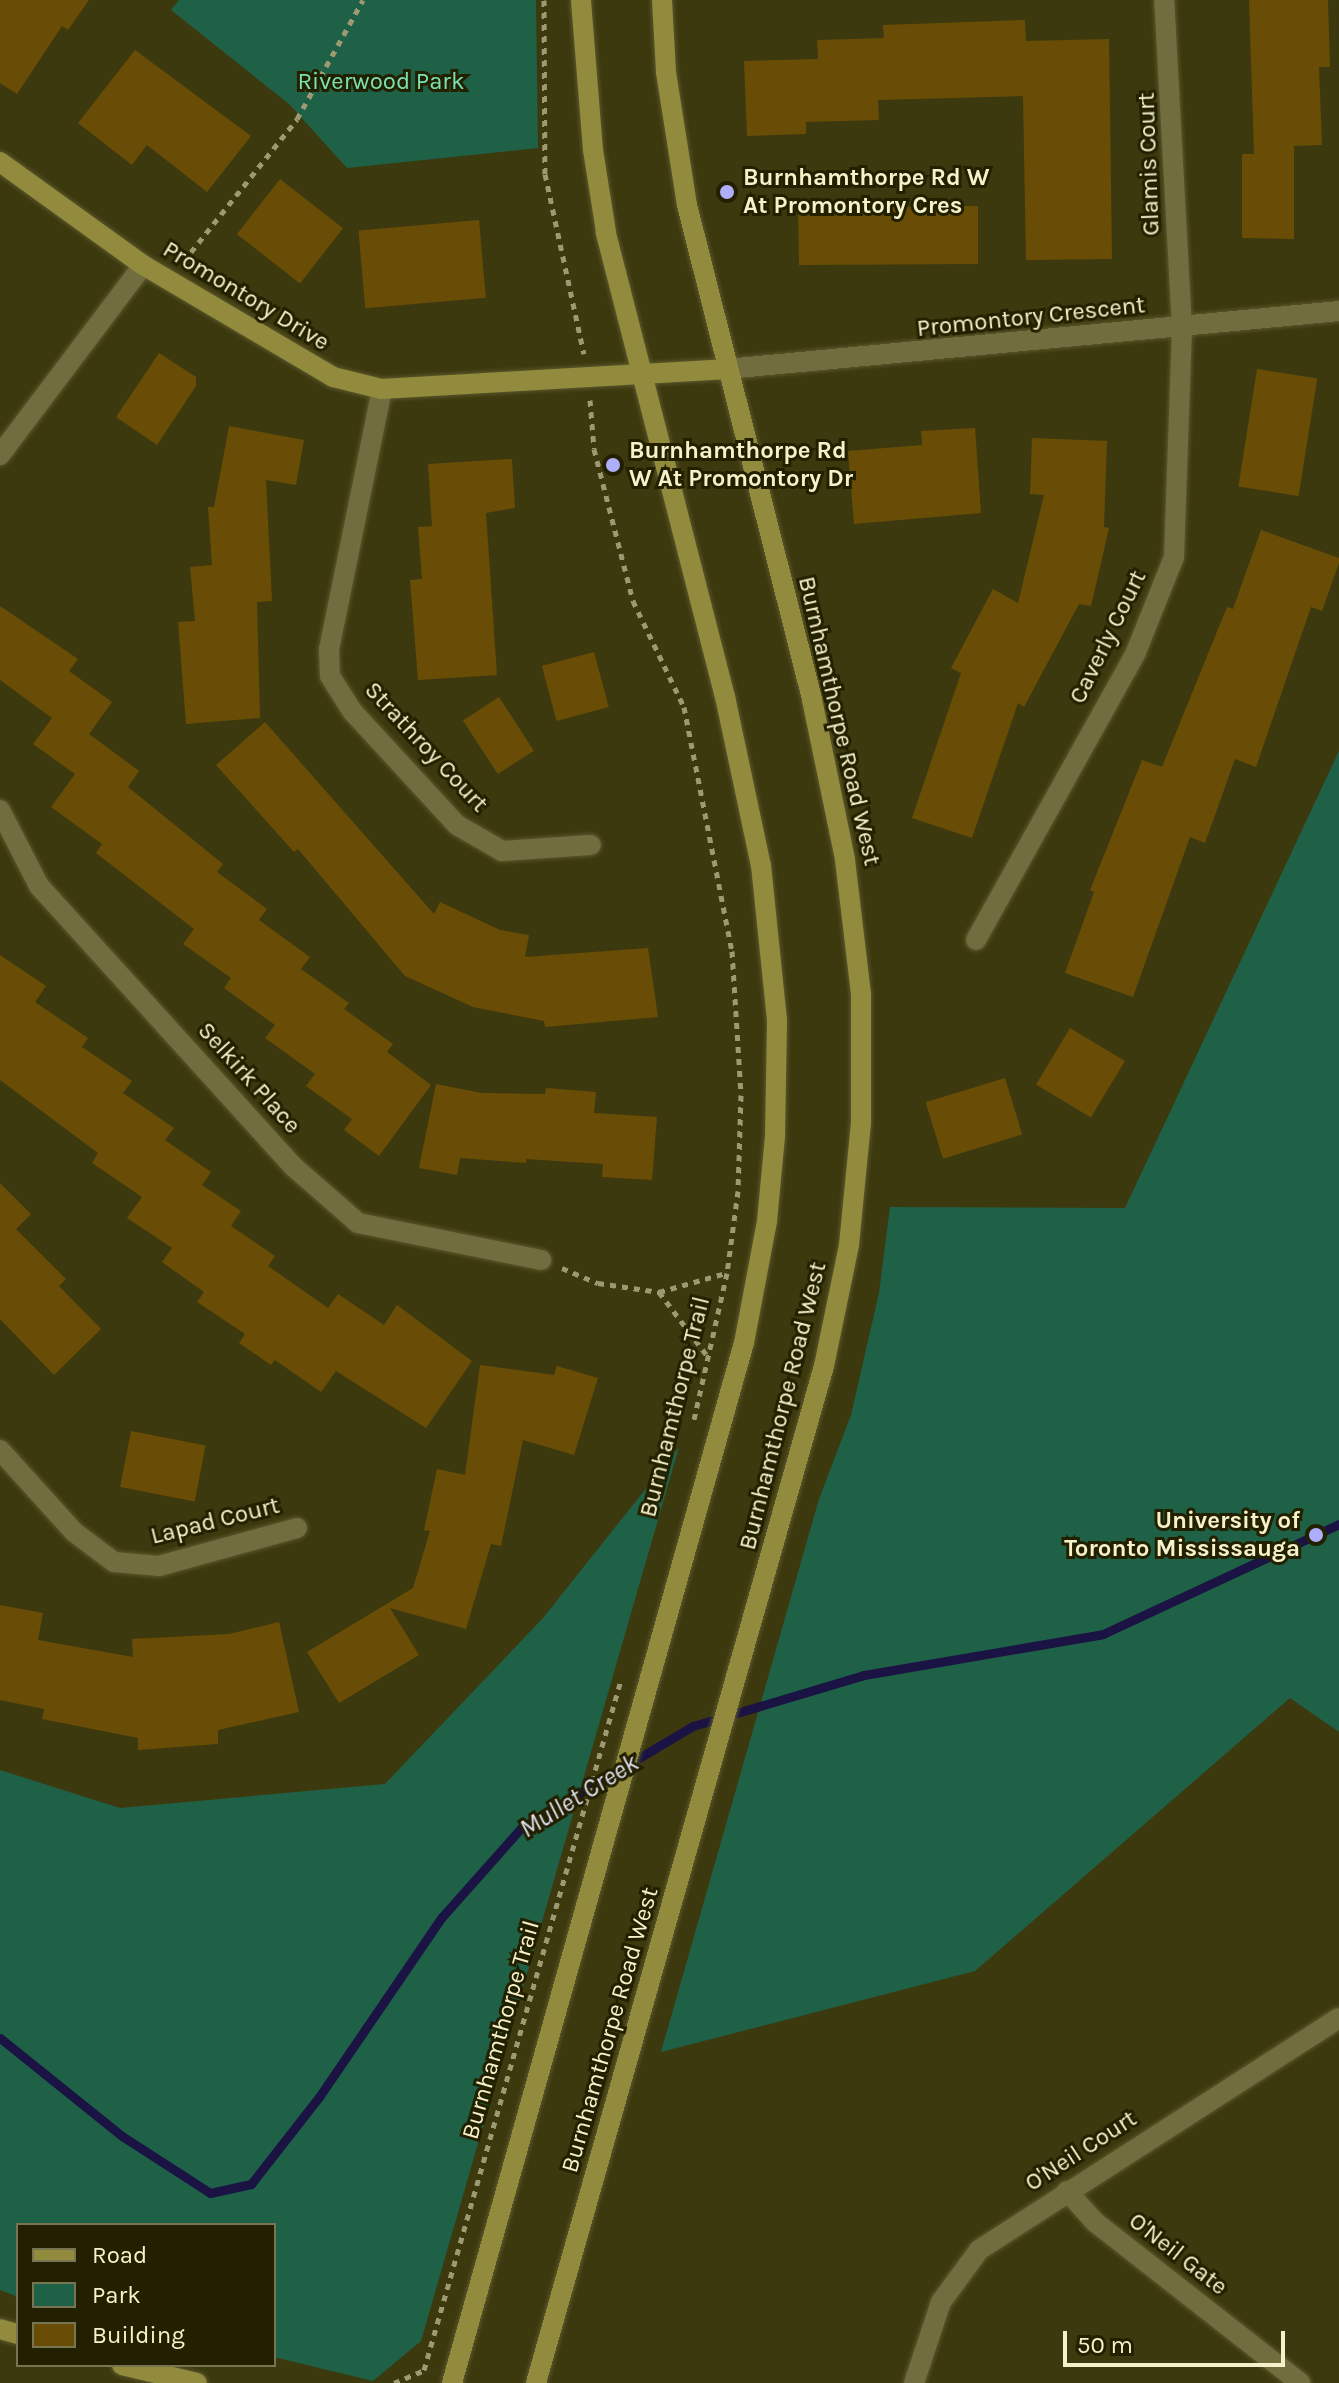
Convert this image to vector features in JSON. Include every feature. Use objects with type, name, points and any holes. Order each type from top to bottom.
[{"type":"main road","points":[[452,2383],[701,1498],[760,1266],[775,1137],[777,1020],[770,927],[746,787],[640,373],[599,193],[581,0]]},
{"type":"main road","name":"Burnhamthorpe Road West","points":[[536,2383],[783,1521],[824,1366],[849,1245],[861,1122],[861,994],[845,859],[830,778],[687,205],[670,102],[662,0]]},
{"type":"main road","name":"Promontory Drive","points":[[0,162],[143,265],[320,371],[382,389],[727,369]]},
{"type":"main road","points":[[130,2367],[197,2383]]},
{"type":"street","name":"Glamis Court","points":[[1164,0],[1182,328]]},
{"type":"street","points":[[0,455],[143,265]]},
{"type":"street","name":"Promontory Crescent","points":[[727,369],[1339,311]]},
{"type":"street","name":"Caverly Court","points":[[976,940],[1136,652],[1174,557],[1182,328]]},
{"type":"street","name":"Strathroy Court","points":[[382,389],[329,649],[330,676],[352,711],[457,825],[502,851],[591,845]]},
{"type":"street","name":"Selkirk Place","points":[[0,810],[39,886],[294,1167],[358,1223],[541,1260]]},
{"type":"street","name":"Lapad Court","points":[[0,1450],[74,1532],[114,1562],[159,1566],[297,1528]]},
{"type":"street","name":"O'Neil Court","points":[[914,2383],[941,2302],[979,2250],[1339,2018]]},
{"type":"street","name":"O'Neil Gate","points":[[1067,2191],[1095,2222],[1300,2383]]},
{"type":"path","points":[[191,252],[297,119],[363,0]]},
{"type":"path","points":[[544,0],[545,174],[581,326]]},
{"type":"path","name":"Burnhamthorpe Trail","points":[[591,409],[594,449],[633,601],[684,707],[725,909],[741,1095],[738,1191],[727,1273],[710,1359],[691,1431]]},
{"type":"path","points":[[541,1260],[598,1283],[659,1292],[727,1273]]},
{"type":"path","points":[[659,1292],[710,1359]]},
{"type":"path","name":"Burnhamthorpe Trail","points":[[394,2383],[424,2370],[622,1673]]},
{"type":"green space","name":"Riverwood Park","points":[[179,0],[536,0],[538,148],[347,168],[290,105],[171,10]]},
{"type":"green space","points":[[1339,751],[1339,1732],[1290,1698],[975,1971],[661,2052],[819,1499],[851,1415],[879,1293],[890,1207],[1125,1208]]},
{"type":"green space","points":[[679,1447],[421,2341],[373,2381],[276,2357],[276,2223],[16,2223],[16,2296],[0,2290],[0,1770],[120,1808],[385,1784],[543,1618]]},
{"type":"building","points":[[0,0],[89,0],[68,30],[62,26],[17,94],[0,83]]},
{"type":"building","points":[[1249,0],[1328,0],[1330,67],[1319,67],[1322,145],[1294,146],[1294,239],[1242,238],[1242,154],[1254,154]]},
{"type":"building","points":[[1025,20],[1026,41],[1109,39],[1112,259],[1026,260],[1023,96],[878,100],[879,120],[806,122],[806,134],[747,136],[744,61],[818,59],[817,40],[884,38],[883,25]]},
{"type":"building","points":[[135,50],[251,136],[207,192],[147,145],[132,165],[78,123]]},
{"type":"building","points":[[280,179],[343,228],[300,283],[237,234]]},
{"type":"building","points":[[883,201],[883,207],[978,206],[978,264],[799,265],[798,203]]},
{"type":"building","points":[[479,220],[486,298],[365,308],[358,231]]},
{"type":"building","points":[[159,353],[196,377],[196,386],[157,445],[116,417]]},
{"type":"building","points":[[1257,369],[1317,379],[1299,496],[1238,487]]},
{"type":"building","points":[[229,426],[304,440],[296,485],[266,480],[272,601],[257,602],[260,718],[186,724],[178,622],[195,621],[190,567],[212,565],[208,507],[214,507]]},
{"type":"building","points":[[975,428],[981,513],[854,524],[848,451],[922,445],[921,431]]},
{"type":"building","points":[[1032,438],[1107,441],[1104,527],[1109,528],[1091,606],[1079,604],[1024,707],[1018,703],[972,838],[912,818],[961,673],[951,668],[993,589],[1018,603],[1044,495],[1030,494]]},
{"type":"building","points":[[512,459],[515,508],[486,513],[497,675],[418,680],[410,580],[422,579],[418,527],[432,526],[428,464]]},
{"type":"building","points":[[1261,530],[1339,558],[1339,563],[1322,611],[1311,607],[1256,767],[1235,759],[1205,843],[1190,837],[1133,997],[1065,973],[1094,892],[1090,890],[1142,760],[1162,767],[1227,607],[1233,609]]},
{"type":"building","points":[[0,606],[78,659],[69,671],[112,702],[89,734],[139,771],[128,787],[223,864],[217,872],[267,909],[259,920],[310,957],[301,969],[349,1003],[344,1009],[393,1044],[387,1052],[431,1085],[379,1156],[344,1130],[352,1119],[306,1086],[315,1074],[265,1038],[275,1025],[224,988],[231,978],[183,944],[194,929],[96,853],[102,844],[51,807],[75,774],[33,744],[52,718],[0,680]]},
{"type":"building","points":[[594,652],[609,707],[557,721],[542,666]]},
{"type":"building","points":[[499,697],[534,751],[498,774],[463,720]]},
{"type":"building","points":[[265,722],[434,914],[440,902],[500,930],[529,935],[525,957],[648,948],[658,1017],[545,1027],[544,1021],[473,1007],[405,976],[298,849],[294,852],[216,765]]},
{"type":"building","points":[[0,955],[46,986],[35,1002],[88,1038],[82,1047],[132,1081],[123,1093],[174,1128],[165,1140],[211,1172],[202,1185],[241,1211],[231,1226],[275,1256],[268,1266],[328,1308],[338,1294],[384,1325],[397,1305],[472,1361],[426,1428],[336,1371],[321,1392],[275,1360],[271,1365],[239,1343],[245,1334],[197,1302],[204,1292],[162,1262],[172,1248],[127,1218],[142,1197],[92,1163],[98,1153],[0,1080]]},
{"type":"building","points":[[1070,1028],[1125,1061],[1091,1118],[1036,1085]]},
{"type":"building","points":[[1005,1078],[1022,1134],[943,1159],[926,1102]]},
{"type":"building","points":[[436,1084],[482,1093],[545,1094],[546,1088],[596,1092],[594,1113],[657,1117],[652,1180],[602,1177],[603,1164],[526,1159],[526,1163],[460,1158],[457,1175],[419,1168]]},
{"type":"building","points":[[0,1183],[31,1214],[16,1229],[66,1279],[59,1286],[101,1329],[54,1375],[0,1319]]},
{"type":"building","points":[[480,1365],[554,1375],[557,1366],[598,1378],[574,1455],[523,1440],[501,1546],[491,1544],[466,1629],[390,1608],[419,1655],[339,1703],[307,1652],[413,1588],[430,1531],[424,1530],[437,1469],[465,1475]]},
{"type":"building","points":[[131,1431],[206,1446],[195,1501],[120,1487]]},
{"type":"building","points":[[0,1605],[43,1613],[38,1640],[133,1657],[132,1639],[229,1634],[279,1622],[299,1712],[218,1730],[218,1744],[138,1750],[138,1738],[42,1719],[44,1709],[0,1700]]},
{"type":"waterway","name":"Mullet Creek","points":[[0,2038],[122,2136],[210,2193],[251,2184],[319,2097],[442,1917],[521,1828],[693,1726],[864,1675],[1103,1634],[1339,1524]]},
{"type":"place","name":"Burnhamthorpe Rd W At Promontory Cres","points":[[727,192]]},
{"type":"place","name":"Burnhamthorpe Rd W At Promontory Dr","points":[[613,465]]},
{"type":"place","name":"University of Toronto Mississauga","points":[[1316,1535]]}]
